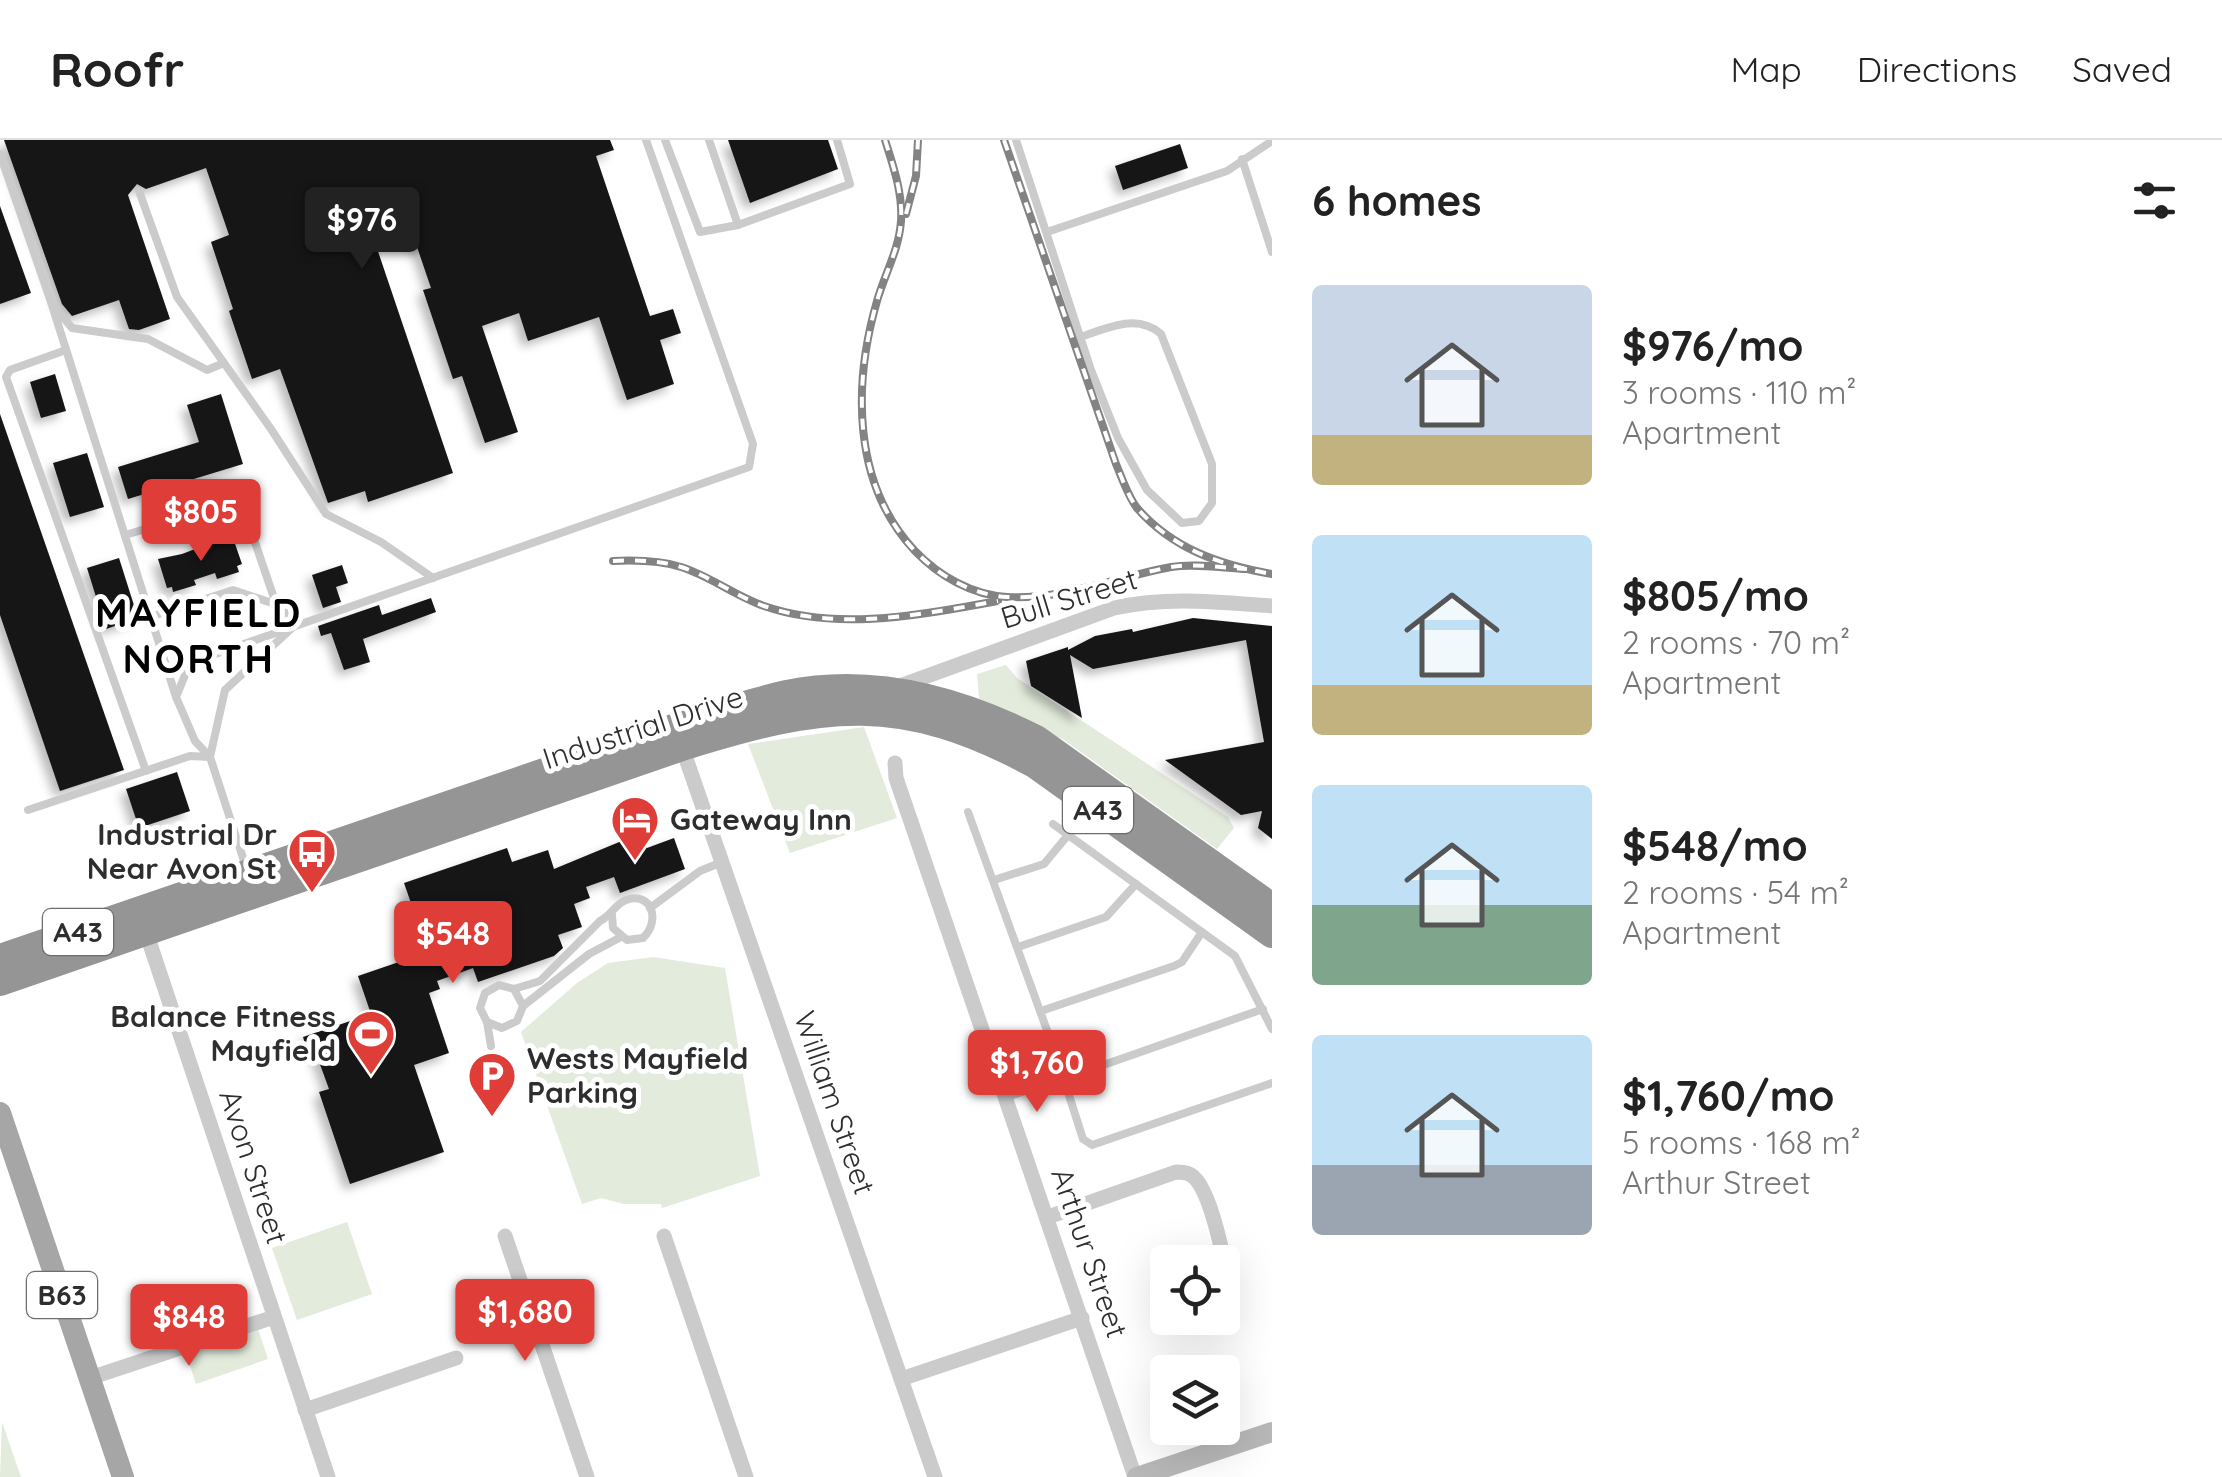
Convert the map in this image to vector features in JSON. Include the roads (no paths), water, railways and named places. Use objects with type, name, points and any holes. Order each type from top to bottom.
[{"type":"highway","name":"Industrial Drive","points":[[0,958],[252,884],[682,746],[769,710],[789,693],[840,688],[888,690],[953,703],[1036,739],[1272,908]]},
{"type":"highway","name":"Industrial Drive","points":[[0,982],[146,932],[252,884],[720,712],[769,710],[886,712],[953,726],[996,743],[1036,765],[1272,934]]},
{"type":"main road","name":"B63","points":[[0,1114],[123,1477]]},
{"type":"street","name":"Bull Street","points":[[888,690],[1114,608],[1150,600],[1272,606]]},
{"type":"street","name":"William Street","points":[[682,746],[934,1477]]},
{"type":"street","name":"Arthur Street","points":[[895,763],[896,778],[1082,1318],[1147,1475]]},
{"type":"street","name":"Avon Street","points":[[146,932],[328,1477]]},
{"type":"street","points":[[1048,1217],[1176,1172],[1191,1175],[1201,1186],[1220,1245]]},
{"type":"street","points":[[506,1236],[587,1477]]},
{"type":"street","points":[[664,1236],[746,1477]]},
{"type":"street","points":[[90,1378],[274,1317]]},
{"type":"street","points":[[902,1379],[1082,1318]]},
{"type":"street","points":[[305,1410],[456,1358]]},
{"type":"street","points":[[1147,1475],[1272,1432]]},
{"type":"lane","points":[[176,697],[190,663],[749,467],[754,444],[646,140]]},
{"type":"lane","points":[[665,140],[700,232],[738,225],[850,184],[837,140]]},
{"type":"lane","points":[[709,140],[738,225]]},
{"type":"lane","points":[[1016,140],[1080,338],[1118,438],[1147,490],[1182,523],[1199,521],[1212,504],[1212,464],[1161,334],[1150,324],[1132,322],[1080,338]]},
{"type":"lane","points":[[1046,232],[1227,172],[1272,140]]},
{"type":"lane","points":[[0,154],[176,697],[195,741],[210,757],[252,884]]},
{"type":"lane","points":[[1242,160],[1272,252]]},
{"type":"lane","points":[[139,191],[177,297],[326,514],[381,542],[433,578]]},
{"type":"lane","points":[[51,302],[72,328],[148,338],[207,370],[224,363]]},
{"type":"lane","points":[[66,350],[10,370],[6,377],[146,771]]},
{"type":"lane","points":[[125,535],[240,500],[276,604]]},
{"type":"lane","points":[[150,617],[233,590],[281,606],[292,627]]},
{"type":"lane","points":[[210,757],[226,690],[292,627]]},
{"type":"lane","points":[[28,810],[190,756],[210,757]]},
{"type":"lane","points":[[968,812],[1061,1069]]},
{"type":"lane","points":[[1053,824],[1241,962],[1272,1028]]},
{"type":"lane","points":[[994,880],[1044,864],[1068,834]]},
{"type":"lane","points":[[650,908],[700,872],[722,862]]},
{"type":"lane","points":[[1018,947],[1106,917],[1136,884]]},
{"type":"lane","points":[[490,1046],[487,1022],[480,1008],[485,993],[499,985],[514,989],[540,981],[619,904],[640,900],[654,918],[648,934],[632,941],[621,938],[613,928],[612,915]]},
{"type":"lane","points":[[1041,1012],[1174,966],[1182,962],[1202,932]]},
{"type":"lane","points":[[487,1022],[502,1028],[517,1021],[523,1006],[589,954],[621,938]]},
{"type":"lane","points":[[514,989],[523,1006]]},
{"type":"lane","points":[[1074,1075],[1263,1010]]},
{"type":"lane","points":[[502,1028],[504,1042]]},
{"type":"lane","points":[[1061,1069],[1074,1075],[1074,1084],[1067,1089],[1054,1082],[1061,1069]]},
{"type":"lane","points":[[1007,1098],[1054,1082]]},
{"type":"lane","points":[[1067,1089],[1084,1139],[1092,1145],[1272,1083]]},
{"type":"railway","points":[[885,140],[899,190],[901,221],[869,333],[863,432],[879,495],[894,524],[915,551],[957,583],[1007,597],[1049,595],[1180,566],[1247,569]]},
{"type":"railway","points":[[906,214],[916,176],[918,140]]},
{"type":"railway","points":[[1004,140],[1116,464],[1137,508],[1166,534],[1198,553],[1272,574]]},
{"type":"railway","points":[[613,561],[673,565],[764,606],[822,618],[881,618],[998,601]]},
{"type":"place","name":"Gateway Inn","points":[[635,862]]},
{"type":"place","name":"Industrial Dr Near Avon St","points":[[312,894]]},
{"type":"place","name":"Balance Fitness Mayfield","points":[[371,1076]]},
{"type":"place","name":"Wests Mayfield Parking","points":[[492,1118]]},
{"type":"district","name":"MAYFIELD NORTH","points":[[199,636]]}]
